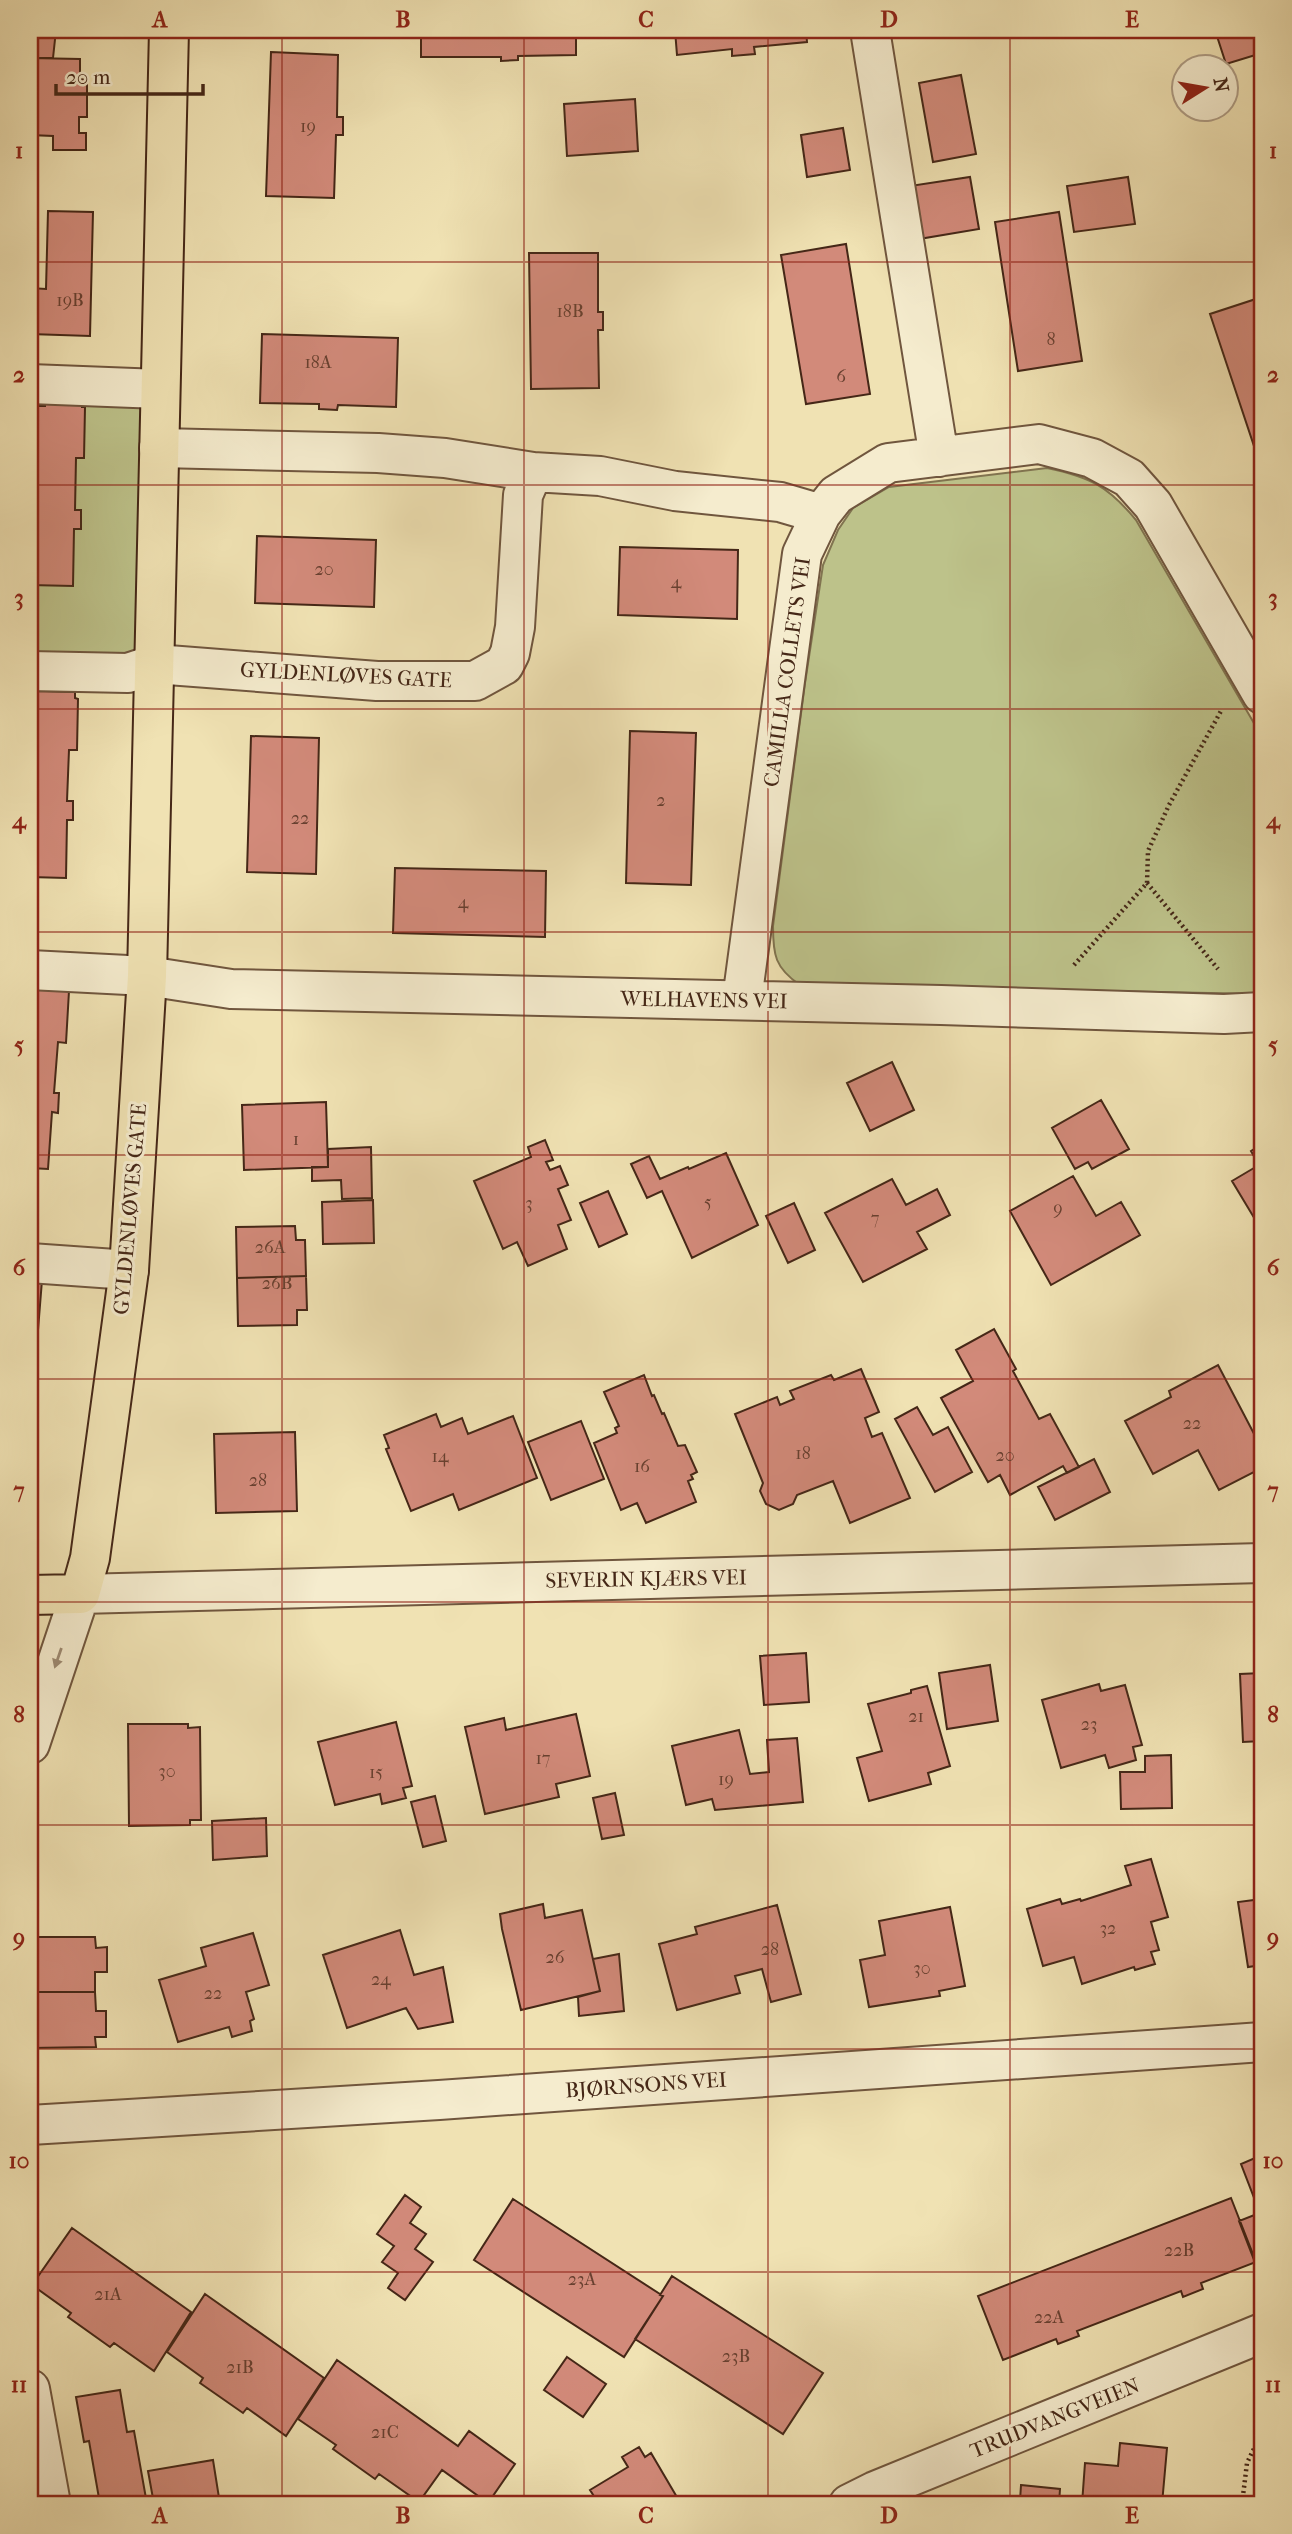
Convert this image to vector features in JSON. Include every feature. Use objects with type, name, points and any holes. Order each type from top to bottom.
[{"type":"main road","name":"GYLDENLØVES GATE","points":[[80,1594],[90,1558],[129,1270],[147,976],[169,30]]},
{"type":"main road","name":"SEVERIN KJÆRS VEI","points":[[30,1595],[80,1594]]},
{"type":"street","points":[[870,30],[939,457]]},
{"type":"street","points":[[30,384],[160,389]]},
{"type":"street","name":"CAMILLA COLLETS VEI","points":[[742,1000],[802,554],[821,514],[836,495],[888,463],[1039,444],[1092,458],[1129,478],[1153,505],[1253,678]]},
{"type":"street","points":[[159,448],[391,454],[445,458],[533,472],[600,476],[675,491],[780,502],[821,514]]},
{"type":"street","name":"GYLDENLØVES GATE","points":[[155,664],[377,681],[475,681],[504,665],[510,653],[515,627],[523,495],[533,472]]},
{"type":"street","points":[[30,671],[128,673],[155,664]]},
{"type":"street","name":"WELHAVENS VEI","points":[[30,970],[147,976],[231,989],[1224,1014],[1262,1012]]},
{"type":"street","points":[[30,1263],[129,1270]]},
{"type":"street","name":"SEVERIN KJÆRS VEI","points":[[80,1594],[1262,1563]]},
{"type":"street","name":"GYLDENLØVES GATE","points":[[30,1744],[80,1594]]},
{"type":"street","name":"BJØRNSONS VEI","points":[[30,2125],[453,2099],[1262,2042]]},
{"type":"street","name":"TRUDVANGVEIEN","points":[[849,2504],[1262,2333]]},
{"type":"street","points":[[30,2389],[51,2504]]},
{"type":"path","points":[[1039,1009],[1051,991],[1147,883],[1148,851],[1169,805],[1234,686],[1253,678]]},
{"type":"path","points":[[1147,883],[1226,977]]},
{"type":"path","points":[[1242,2504],[1247,2463],[1262,2432]]},
{"type":"green space","points":[[30,387],[160,389],[155,664],[30,664]]},
{"type":"green space","points":[[1047,468],[1087,479],[1107,491],[1136,520],[1262,737],[1262,994],[800,985],[780,967],[775,953],[773,926],[823,565],[838,530],[853,508],[889,487]]},
{"type":"building","points":[[30,30],[56,30],[53,58],[30,58]]},
{"type":"building","points":[[421,30],[576,30],[576,55],[518,56],[518,60],[501,61],[501,57],[421,57]]},
{"type":"building","points":[[675,30],[806,30],[807,42],[754,47],[755,54],[732,56],[732,49],[677,55]]},
{"type":"building","points":[[1215,30],[1262,30],[1262,53],[1240,60],[1240,52],[1222,52]]},
{"type":"building","points":[[271,52],[338,55],[337,117],[343,117],[343,135],[336,135],[334,198],[266,196]]},
{"type":"building","points":[[30,58],[80,59],[80,79],[87,80],[87,117],[79,117],[79,133],[86,133],[86,150],[53,150],[53,136],[30,135]]},
{"type":"building","points":[[961,75],[976,154],[933,162],[919,83]]},
{"type":"building","points":[[635,99],[638,151],[567,156],[564,104]]},
{"type":"building","points":[[843,128],[850,170],[807,177],[801,135]]},
{"type":"building","points":[[970,177],[979,229],[919,239],[910,186]]},
{"type":"building","points":[[1128,177],[1135,224],[1074,232],[1067,186]]},
{"type":"building","points":[[48,211],[93,212],[90,336],[30,334],[30,288],[46,289]]},
{"type":"building","points":[[1059,212],[1082,361],[1018,371],[995,222]]},
{"type":"building","points":[[846,244],[870,394],[806,404],[781,255]]},
{"type":"building","points":[[529,253],[598,253],[598,312],[603,312],[603,330],[598,330],[599,388],[531,389]]},
{"type":"building","points":[[1262,297],[1262,456],[1258,458],[1210,314]]},
{"type":"building","points":[[262,334],[398,338],[396,407],[338,405],[337,410],[319,409],[319,404],[260,403]]},
{"type":"building","points":[[45,398],[82,399],[82,407],[85,407],[84,458],[76,458],[75,510],[81,510],[81,529],[74,529],[73,586],[30,585],[30,406],[45,406]]},
{"type":"building","points":[[257,536],[376,540],[374,607],[255,603]]},
{"type":"building","points":[[620,547],[738,550],[737,619],[618,615]]},
{"type":"building","points":[[36,691],[75,692],[75,698],[78,699],[77,750],[69,750],[67,801],[73,801],[73,820],[67,820],[66,878],[30,877],[30,698],[36,698]]},
{"type":"building","points":[[630,731],[696,733],[691,885],[626,883]]},
{"type":"building","points":[[251,736],[319,738],[316,874],[247,872]]},
{"type":"building","points":[[395,868],[546,871],[545,937],[393,933]]},
{"type":"building","points":[[30,981],[65,984],[65,991],[69,991],[66,1043],[58,1042],[54,1093],[59,1093],[58,1113],[52,1112],[48,1169],[30,1168]]},
{"type":"building","points":[[892,1062],[914,1110],[870,1131],[847,1083]]},
{"type":"building","points":[[1101,1100],[1129,1149],[1092,1169],[1088,1162],[1075,1169],[1052,1128]]},
{"type":"building","points":[[326,1102],[328,1167],[244,1170],[242,1105]]},
{"type":"building","points":[[545,1140],[553,1160],[546,1162],[550,1170],[560,1166],[568,1185],[558,1189],[571,1220],[558,1225],[567,1249],[528,1266],[517,1242],[503,1249],[474,1181],[531,1157],[528,1147]]},
{"type":"building","points":[[1262,1144],[1262,1231],[1232,1181],[1259,1165],[1251,1151]]},
{"type":"building","points":[[371,1147],[372,1198],[342,1199],[341,1180],[312,1181],[312,1167],[328,1167],[328,1149]]},
{"type":"building","points":[[726,1153],[758,1225],[692,1258],[662,1191],[647,1198],[631,1164],[649,1156],[660,1179]]},
{"type":"building","points":[[1073,1176],[1096,1216],[1121,1202],[1140,1235],[1051,1285],[1010,1211]]},
{"type":"building","points":[[892,1179],[906,1205],[937,1189],[950,1215],[917,1232],[927,1249],[863,1282],[825,1213]]},
{"type":"building","points":[[608,1191],[627,1234],[599,1247],[580,1203]]},
{"type":"building","points":[[373,1200],[374,1243],[323,1244],[322,1202]]},
{"type":"building","points":[[794,1203],[815,1250],[788,1263],[766,1216]]},
{"type":"building","points":[[295,1226],[296,1240],[305,1240],[306,1276],[237,1278],[236,1227]]},
{"type":"building","points":[[30,1272],[42,1280],[38,1330],[30,1330]]},
{"type":"building","points":[[306,1276],[307,1310],[297,1310],[297,1325],[238,1326],[237,1278]]},
{"type":"building","points":[[994,1329],[1039,1419],[1050,1414],[1079,1467],[1067,1473],[1063,1466],[1010,1495],[1000,1475],[988,1482],[941,1398],[973,1381],[956,1350]]},
{"type":"building","points":[[1218,1365],[1262,1449],[1262,1468],[1219,1490],[1198,1450],[1153,1474],[1125,1421],[1171,1397],[1169,1391]]},
{"type":"building","points":[[861,1369],[879,1412],[865,1418],[872,1437],[882,1433],[910,1498],[850,1523],[833,1481],[797,1495],[793,1504],[779,1510],[766,1504],[760,1491],[763,1483],[735,1414],[777,1397],[780,1405],[794,1399],[790,1391],[831,1375],[834,1380]]},
{"type":"building","points":[[644,1375],[678,1446],[685,1445],[697,1472],[691,1475],[693,1479],[688,1481],[696,1502],[646,1523],[637,1503],[621,1510],[594,1443],[617,1433],[615,1428],[619,1426],[604,1392]]},
{"type":"building","points":[[917,1407],[933,1435],[948,1427],[972,1472],[935,1492],[895,1419]]},
{"type":"building","points":[[436,1414],[441,1427],[462,1418],[468,1434],[513,1416],[537,1478],[459,1510],[453,1494],[411,1511],[386,1449],[389,1448],[384,1435]]},
{"type":"building","points":[[581,1421],[604,1479],[551,1500],[528,1442]]},
{"type":"building","points":[[295,1432],[297,1511],[216,1513],[214,1434]]},
{"type":"building","points":[[1094,1459],[1110,1492],[1055,1520],[1038,1487]]},
{"type":"building","points":[[806,1653],[809,1702],[764,1705],[760,1656]]},
{"type":"building","points":[[990,1665],[998,1721],[947,1729],[939,1673]]},
{"type":"building","points":[[1262,1673],[1262,1741],[1243,1742],[1240,1674]]},
{"type":"building","points":[[1099,1684],[1101,1691],[1125,1685],[1142,1745],[1133,1747],[1136,1760],[1109,1768],[1105,1755],[1061,1768],[1042,1700]]},
{"type":"building","points":[[927,1686],[950,1766],[928,1773],[931,1784],[869,1801],[857,1758],[882,1751],[868,1704]]},
{"type":"building","points":[[576,1714],[590,1776],[556,1784],[559,1797],[485,1814],[465,1727],[504,1718],[506,1730]]},
{"type":"building","points":[[396,1722],[412,1786],[403,1788],[406,1798],[382,1804],[380,1794],[335,1805],[318,1742]]},
{"type":"building","points":[[128,1724],[188,1724],[188,1728],[200,1727],[201,1820],[190,1820],[190,1825],[129,1826]]},
{"type":"building","points":[[739,1730],[750,1774],[769,1772],[767,1740],[797,1738],[803,1802],[715,1810],[712,1799],[686,1805],[672,1746]]},
{"type":"building","points":[[1171,1755],[1172,1808],[1121,1809],[1120,1772],[1145,1772],[1145,1756]]},
{"type":"building","points":[[615,1793],[624,1835],[602,1839],[593,1798]]},
{"type":"building","points":[[435,1796],[446,1841],[423,1847],[411,1802]]},
{"type":"building","points":[[266,1818],[267,1856],[213,1860],[212,1821]]},
{"type":"building","points":[[1151,1859],[1168,1917],[1151,1922],[1159,1950],[1151,1952],[1155,1964],[1135,1970],[1134,1967],[1082,1984],[1074,1957],[1043,1966],[1027,1909],[1060,1899],[1062,1904],[1080,1899],[1081,1901],[1131,1885],[1125,1866]]},
{"type":"building","points":[[1262,1899],[1262,1965],[1248,1967],[1238,1902]]},
{"type":"building","points":[[543,1904],[545,1918],[582,1910],[600,1991],[521,2010],[500,1914]]},
{"type":"building","points":[[777,1905],[801,1994],[771,2002],[762,1969],[735,1976],[740,1993],[677,2010],[659,1944],[697,1934],[695,1927]]},
{"type":"building","points":[[950,1907],[965,1986],[939,1991],[940,1996],[869,2007],[860,1960],[885,1955],[879,1921]]},
{"type":"building","points":[[400,1930],[414,1975],[443,1967],[453,2022],[418,2029],[406,2008],[347,2028],[323,1955]]},
{"type":"building","points":[[253,1933],[269,1985],[246,1992],[254,2019],[250,2021],[252,2031],[232,2037],[229,2027],[178,2042],[159,1980],[206,1966],[201,1948]]},
{"type":"building","points":[[30,1937],[95,1937],[96,1948],[107,1947],[107,1972],[95,1972],[95,1992],[30,1992]]},
{"type":"building","points":[[619,1954],[624,2011],[579,2016],[578,1997],[600,1991],[593,1959]]},
{"type":"building","points":[[30,1992],[95,1992],[96,2011],[106,2011],[106,2037],[95,2037],[96,2047],[30,2048]]},
{"type":"building","points":[[1262,2155],[1262,2207],[1258,2208],[1241,2164]]},
{"type":"building","points":[[405,2195],[421,2207],[410,2223],[426,2234],[415,2249],[433,2262],[405,2300],[388,2288],[398,2273],[382,2262],[394,2246],[377,2234]]},
{"type":"building","points":[[1231,2198],[1256,2262],[1201,2283],[1203,2289],[1183,2297],[1181,2291],[1077,2331],[1079,2336],[1058,2344],[1056,2339],[1003,2360],[978,2296]]},
{"type":"building","points":[[513,2199],[663,2296],[624,2357],[474,2260]]},
{"type":"building","points":[[1262,2212],[1262,2263],[1256,2265],[1239,2221]]},
{"type":"building","points":[[72,2228],[191,2312],[154,2371],[114,2343],[110,2347],[68,2317],[71,2313],[32,2285]]},
{"type":"building","points":[[672,2276],[823,2373],[783,2434],[635,2339],[663,2296],[660,2295]]},
{"type":"building","points":[[205,2294],[324,2378],[286,2436],[247,2408],[243,2413],[200,2383],[203,2378],[167,2352]]},
{"type":"building","points":[[567,2357],[606,2384],[583,2417],[544,2390]]},
{"type":"building","points":[[337,2360],[458,2446],[469,2431],[515,2464],[488,2503],[442,2470],[419,2502],[379,2474],[375,2479],[333,2449],[336,2445],[298,2419]]},
{"type":"building","points":[[120,2390],[127,2432],[134,2431],[147,2504],[100,2504],[89,2441],[84,2442],[76,2397]]},
{"type":"building","points":[[1120,2443],[1167,2448],[1162,2504],[1082,2504],[1085,2463],[1118,2466]]},
{"type":"building","points":[[639,2447],[645,2457],[651,2453],[681,2504],[599,2504],[590,2490],[628,2467],[622,2457]]},
{"type":"building","points":[[213,2460],[220,2504],[154,2504],[148,2471]]},
{"type":"building","points":[[1021,2485],[1060,2489],[1059,2504],[973,2504],[974,2497],[1020,2501]]}]
